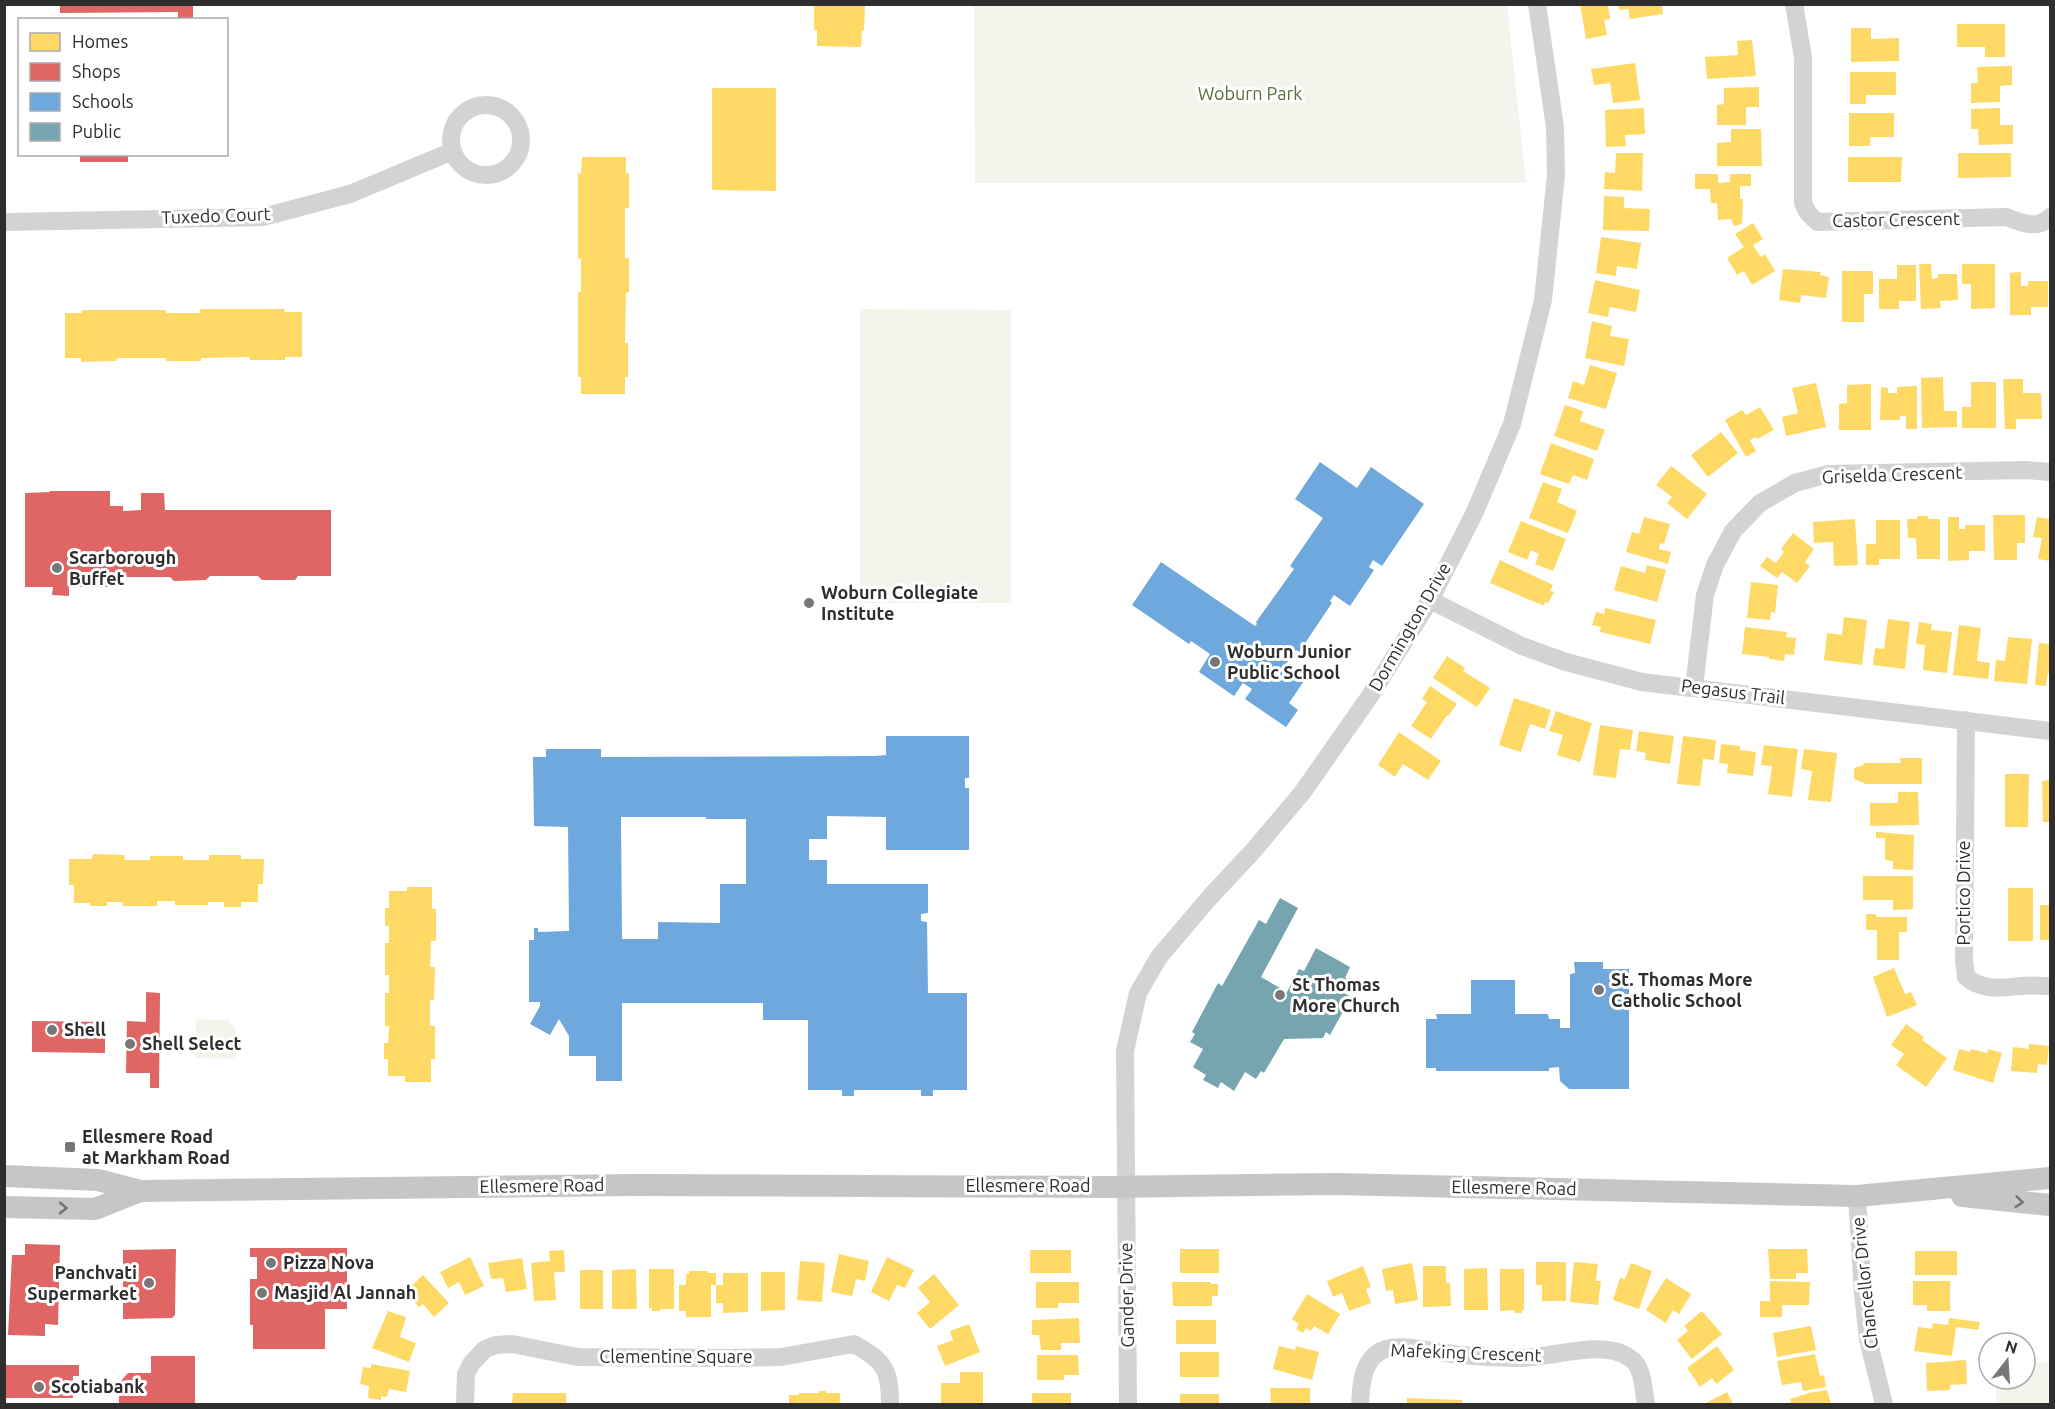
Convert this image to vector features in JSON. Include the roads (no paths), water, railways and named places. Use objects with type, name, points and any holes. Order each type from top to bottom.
[{"type":"main road","name":"Ellesmere Road","points":[[4,1176],[98,1180],[140,1191],[636,1185],[1336,1184],[1857,1196],[2050,1178]]},
{"type":"main road","name":"Ellesmere Road","points":[[4,1208],[95,1209],[140,1191]]},
{"type":"main road","name":"Ellesmere Road","points":[[1915,1191],[2050,1205]]},
{"type":"street","name":"Dormington Drive","points":[[1127,1186],[1125,1051],[1126,1037],[1138,993],[1159,957],[1302,793],[1370,696],[1430,600],[1474,514],[1512,424],[1543,300],[1556,175],[1555,127],[1537,4]]},
{"type":"street","name":"Castor Crescent","points":[[1794,4],[1803,57],[1803,203],[1817,222],[2006,217],[2030,226],[2045,222],[2050,217]]},
{"type":"street","name":"Tuxedo Court","points":[[4,222],[263,217],[350,194],[453,151]]},
{"type":"street","name":"Griselda Crescent","points":[[1694,687],[1705,595],[1715,565],[1733,531],[1760,503],[1795,483],[1828,474],[2026,470],[2050,472]]},
{"type":"street","name":"Pegasus Trail","points":[[1430,600],[1522,645],[1566,662],[1642,682],[2050,731]]},
{"type":"street","name":"Portico Drive","points":[[1966,720],[1964,960],[1966,977],[1976,985],[2004,990],[2022,986],[2050,986]]},
{"type":"street","name":"Gander Drive","points":[[1127,1186],[1128,1404]]},
{"type":"street","name":"Chancellor Drive","points":[[1857,1196],[1868,1339],[1884,1404]]},
{"type":"street","name":"Clementine Square","points":[[465,1404],[466,1374],[471,1364],[485,1349],[496,1345],[512,1344],[578,1357],[732,1358],[781,1357],[854,1344],[881,1362],[890,1388],[890,1404]]},
{"type":"street","name":"Mafeking Crescent","points":[[1360,1404],[1364,1372],[1373,1357],[1383,1350],[1396,1347],[1462,1355],[1520,1358],[1604,1348],[1620,1352],[1633,1359],[1641,1372],[1646,1404]]},
{"type":"place","name":"Scarborough Buffet","points":[[57,568]]},
{"type":"place","name":"Woburn Collegiate Institute","points":[[809,603]]},
{"type":"place","name":"Woburn Junior Public School","points":[[1215,662]]},
{"type":"place","name":"St. Thomas More Catholic School","points":[[1599,990]]},
{"type":"place","name":"St Thomas More Church","points":[[1280,995]]},
{"type":"place","name":"Shell","points":[[52,1030]]},
{"type":"place","name":"Shell Select","points":[[130,1044]]},
{"type":"place","name":"Ellesmere Road at Markham Road","points":[[70,1147]]},
{"type":"place","name":"Pizza Nova","points":[[271,1263]]},
{"type":"place","name":"Panchvati Supermarket","points":[[149,1283]]},
{"type":"place","name":"Masjid Al Jannah","points":[[262,1293]]},
{"type":"place","name":"Scotiabank","points":[[39,1387]]},
{"type":"park label","name":"Woburn Park","points":[[1250,94]]}]
